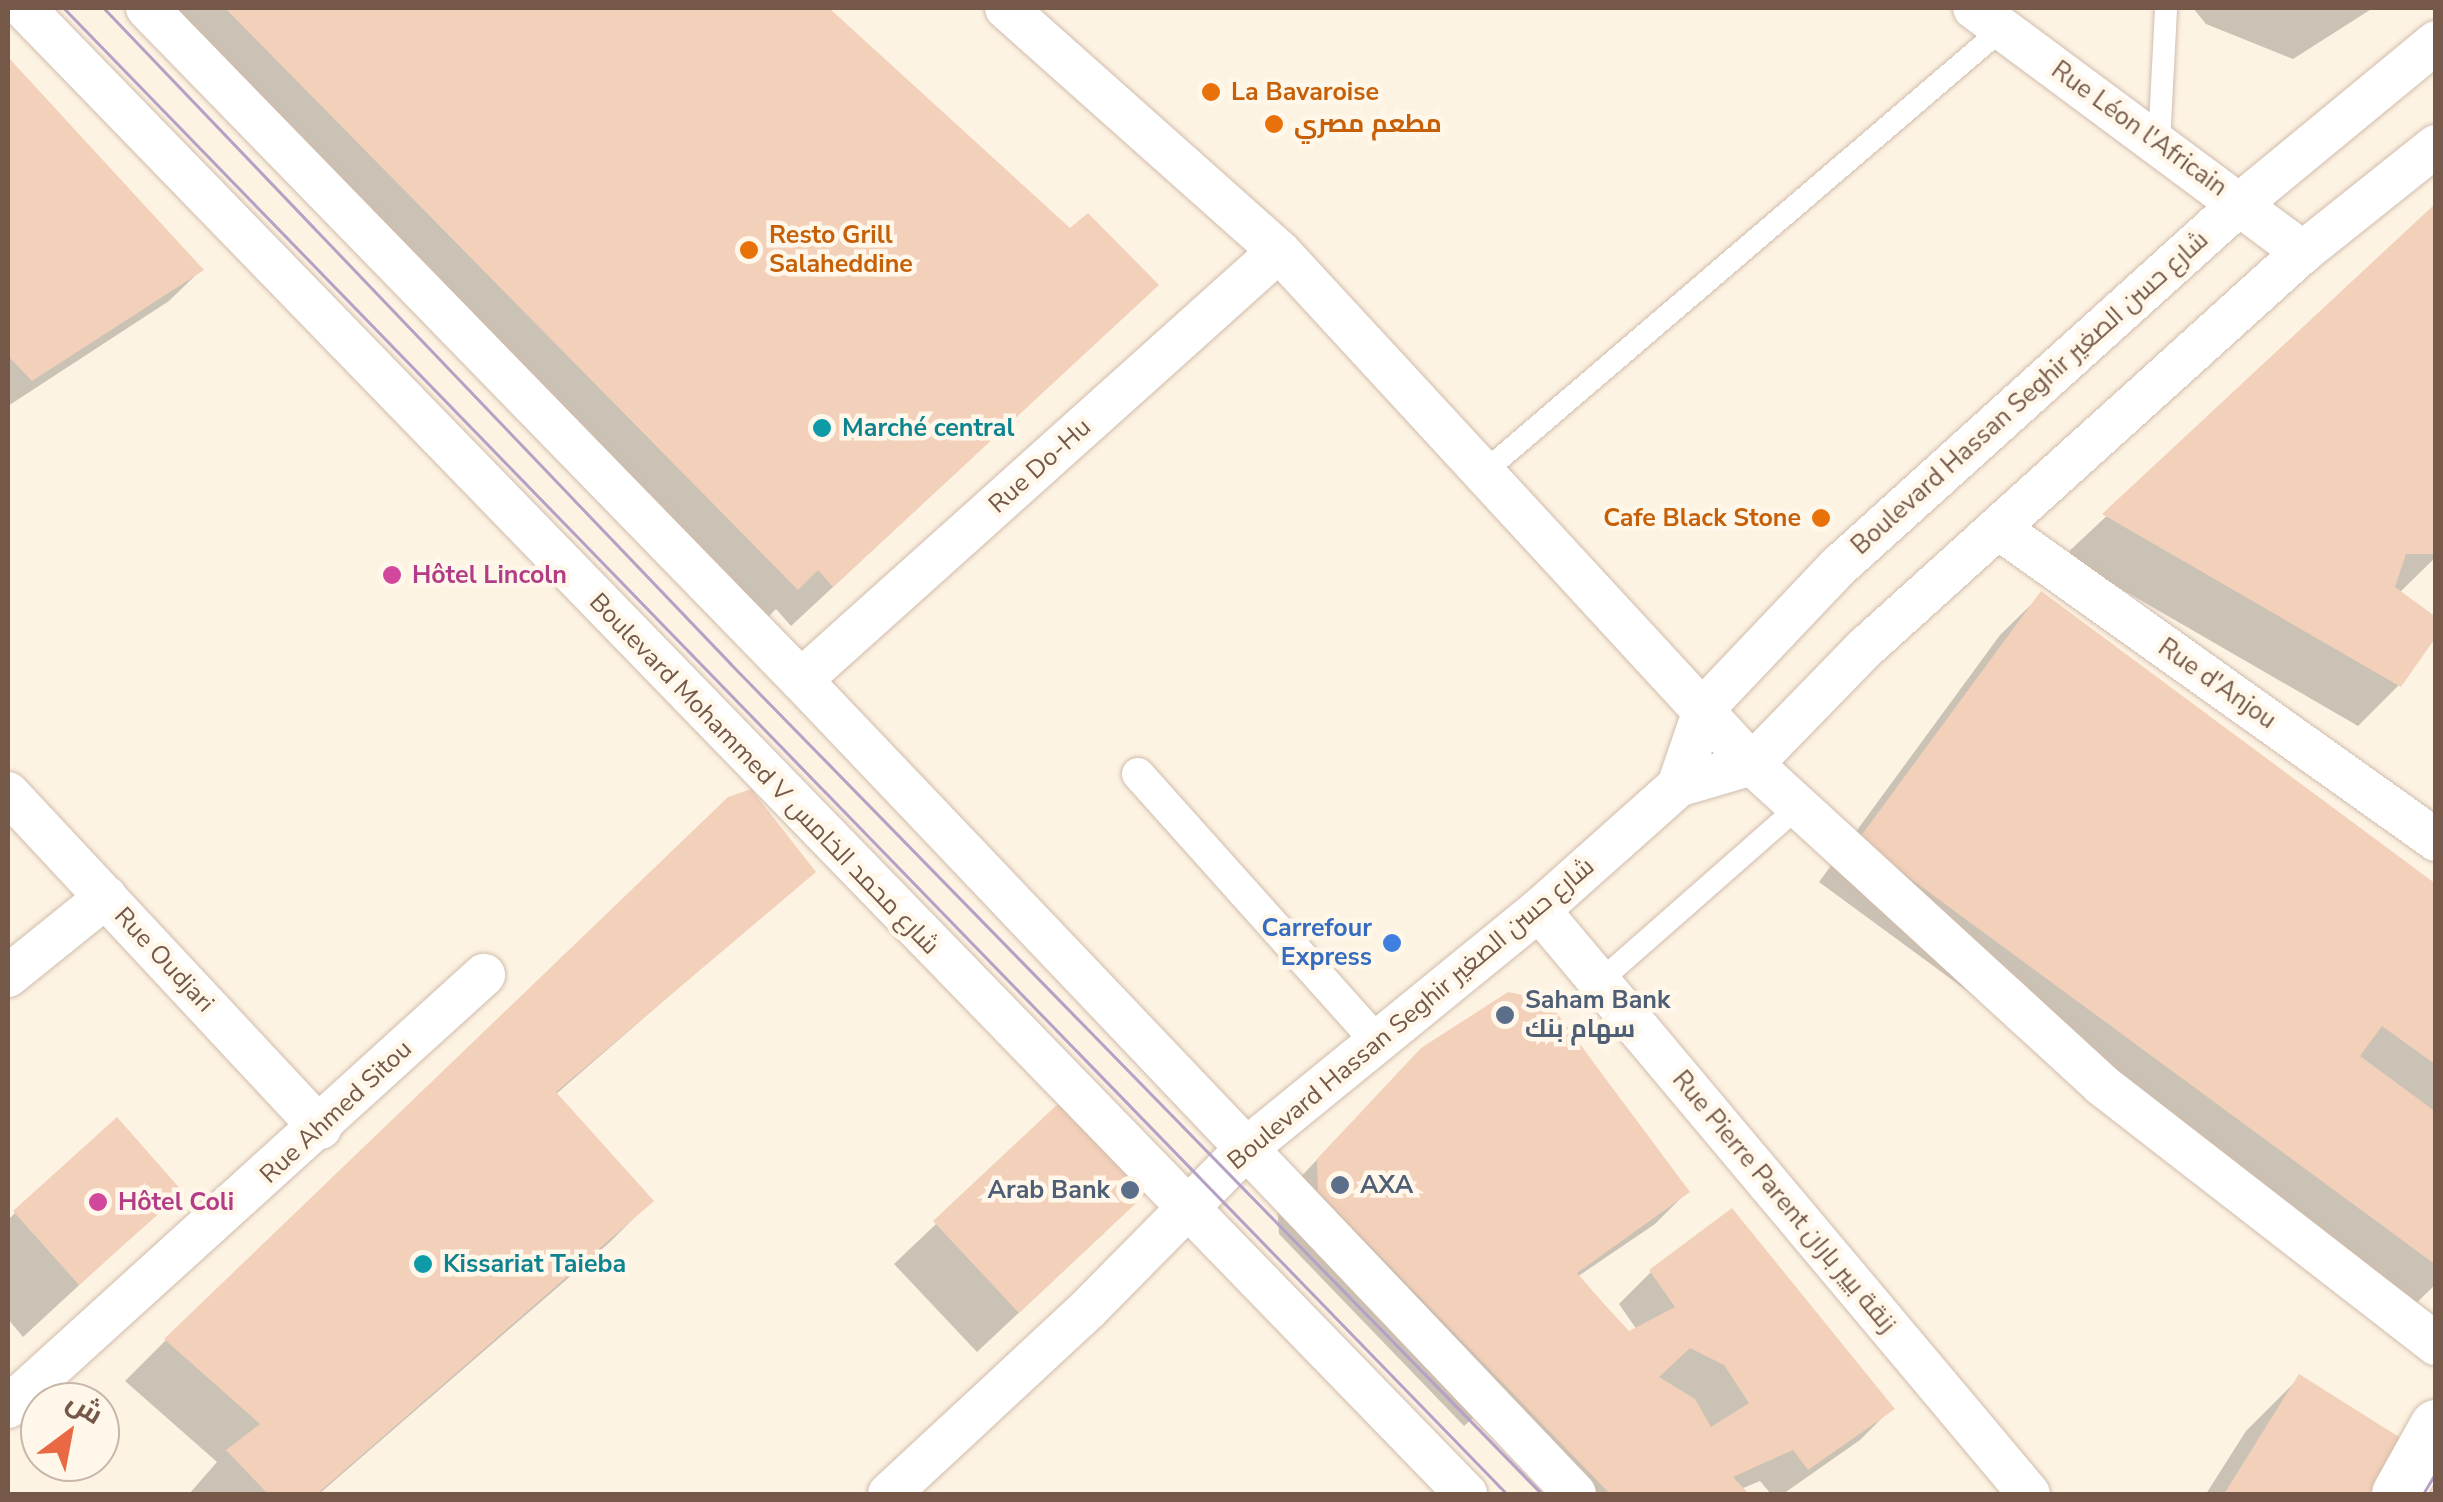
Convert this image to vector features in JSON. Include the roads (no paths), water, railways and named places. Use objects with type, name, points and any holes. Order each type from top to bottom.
[{"type":"street","name":"Boulevard Mohammed V شارع محمد الخامس","points":[[24,8],[1186,1212],[1466,1494]]},
{"type":"street","points":[[147,8],[801,680],[1574,1494]]},
{"type":"street","points":[[1006,8],[1279,252],[1705,707],[1752,764],[1798,808],[2102,1086],[2436,1344]]},
{"type":"street","name":"Rue Léon l'Africain","points":[[1988,18],[2303,252]]},
{"type":"street","name":"Boulevard Hassan Seghir شارع حسن الصغير","points":[[1678,786],[1705,707],[1839,566],[2241,203],[2436,42]]},
{"type":"street","name":"Boulevard Hassan Seghir شارع حسن الصغير","points":[[889,1494],[1186,1212],[1247,1148],[1375,1039],[1539,910],[1678,786],[1752,764],[1865,648],[2303,252],[2436,146]]},
{"type":"street","name":"Rue Do-Hu","points":[[801,680],[1279,252]]},
{"type":"street","name":"Rue d'Anjou","points":[[1998,528],[2436,840]]},
{"type":"street","points":[[1138,774],[1375,1039]]},
{"type":"street","name":"Rue Oudjari","points":[[8,793],[320,1128]]},
{"type":"street","points":[[8,976],[106,898]]},
{"type":"street","name":"Rue Pierre Parent زنقة بيير باران","points":[[1539,910],[2028,1494]]},
{"type":"street","name":"Rue Ahmed Sitou","points":[[8,1407],[320,1128],[484,975]]},
{"type":"street","points":[[2398,1494],[2436,1426]]},
{"type":"lane","points":[[2159,143],[2160,11]]},
{"type":"lane","points":[[1483,473],[1988,18]]},
{"type":"lane","points":[[1599,982],[1798,808]]},
{"type":"tram line","points":[[64,8],[1507,1494]]},
{"type":"tram line","points":[[104,8],[731,664],[1542,1494]]},
{"type":"tram line","points":[[2423,1494],[2436,1472]]},
{"type":"place","name":"La Bavaroise","points":[[1211,92]]},
{"type":"place","name":"مطعم مصري","points":[[1274,124]]},
{"type":"place","name":"Resto Grill Salaheddine","points":[[749,250]]},
{"type":"place","name":"Marché central","points":[[822,428]]},
{"type":"place","name":"Cafe Black Stone","points":[[1821,518]]},
{"type":"place","name":"Hôtel Lincoln","points":[[392,575]]},
{"type":"place","name":"Carrefour Express","points":[[1392,943]]},
{"type":"place","name":"Saham Bank سهام بنك","points":[[1505,1015]]},
{"type":"place","name":"AXA","points":[[1340,1185]]},
{"type":"place","name":"Arab Bank","points":[[1130,1190]]},
{"type":"place","name":"Hôtel Coli","points":[[98,1202]]},
{"type":"place","name":"Kissariat Taieba","points":[[423,1264]]}]
